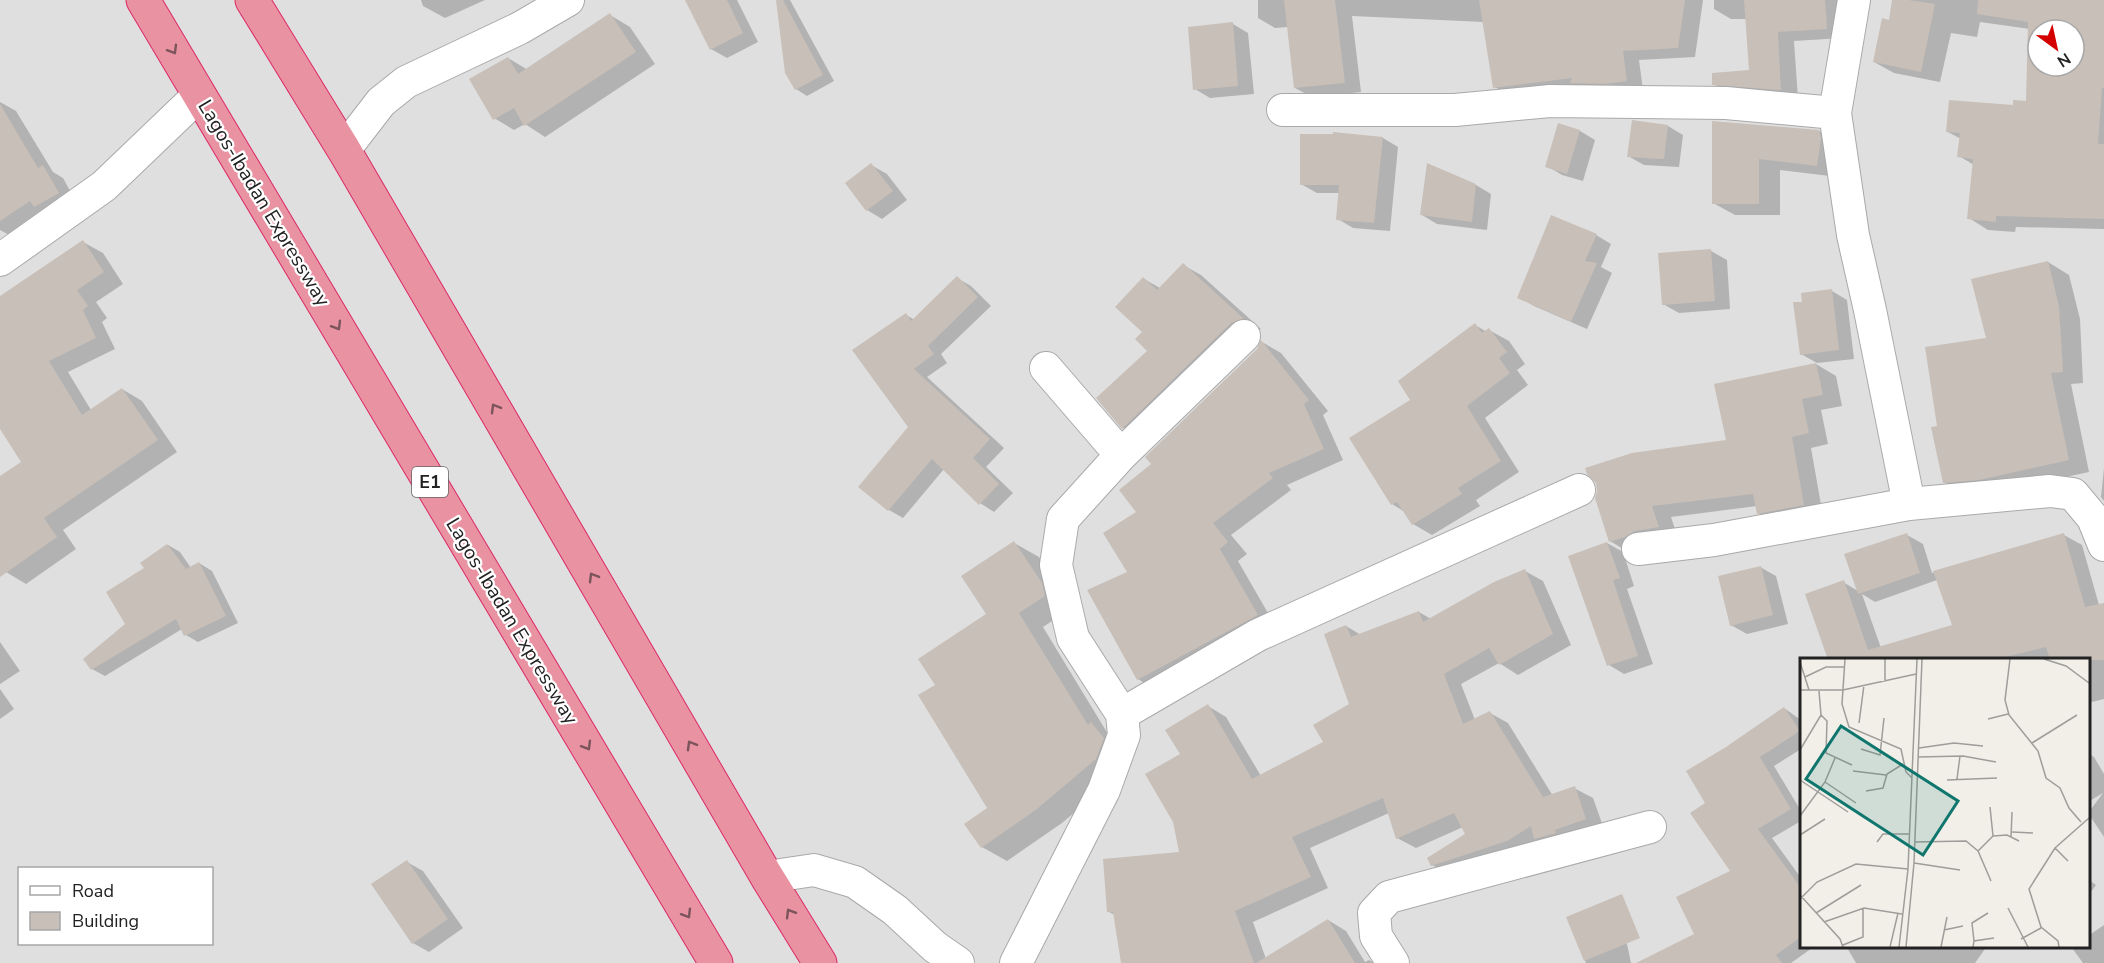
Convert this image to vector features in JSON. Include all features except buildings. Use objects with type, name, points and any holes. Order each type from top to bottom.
[{"type":"highway","name":"Lagos-Ibadan Expressway","points":[[143,0],[716,963]]},
{"type":"highway","points":[[252,0],[344,150],[820,963]]},
{"type":"street","points":[[344,150],[381,102],[406,82],[520,28],[568,0]]},
{"type":"street","points":[[1854,0],[1835,113],[1853,235],[1909,504]]},
{"type":"street","points":[[0,260],[105,186],[199,95]]},
{"type":"street","points":[[1283,110],[1455,110],[1550,101],[1726,103],[1835,113]]},
{"type":"street","points":[[1016,963],[1104,790],[1124,735],[1122,714],[1073,638],[1056,565],[1063,519],[1121,455],[1244,336]]},
{"type":"street","points":[[1046,368],[1121,455]]},
{"type":"street","points":[[1122,714],[1258,635],[1579,490]]},
{"type":"street","points":[[1638,549],[1714,540],[1909,504],[2050,491],[2073,494],[2092,518],[2104,545]]},
{"type":"street","points":[[1393,963],[1376,936],[1374,913],[1389,897],[1650,827]]},
{"type":"street","points":[[767,876],[814,870],[855,882],[895,910],[935,947],[958,963]]},
{"type":"shaded area","points":[[0,0],[2104,0],[2104,963],[0,963]]}]
